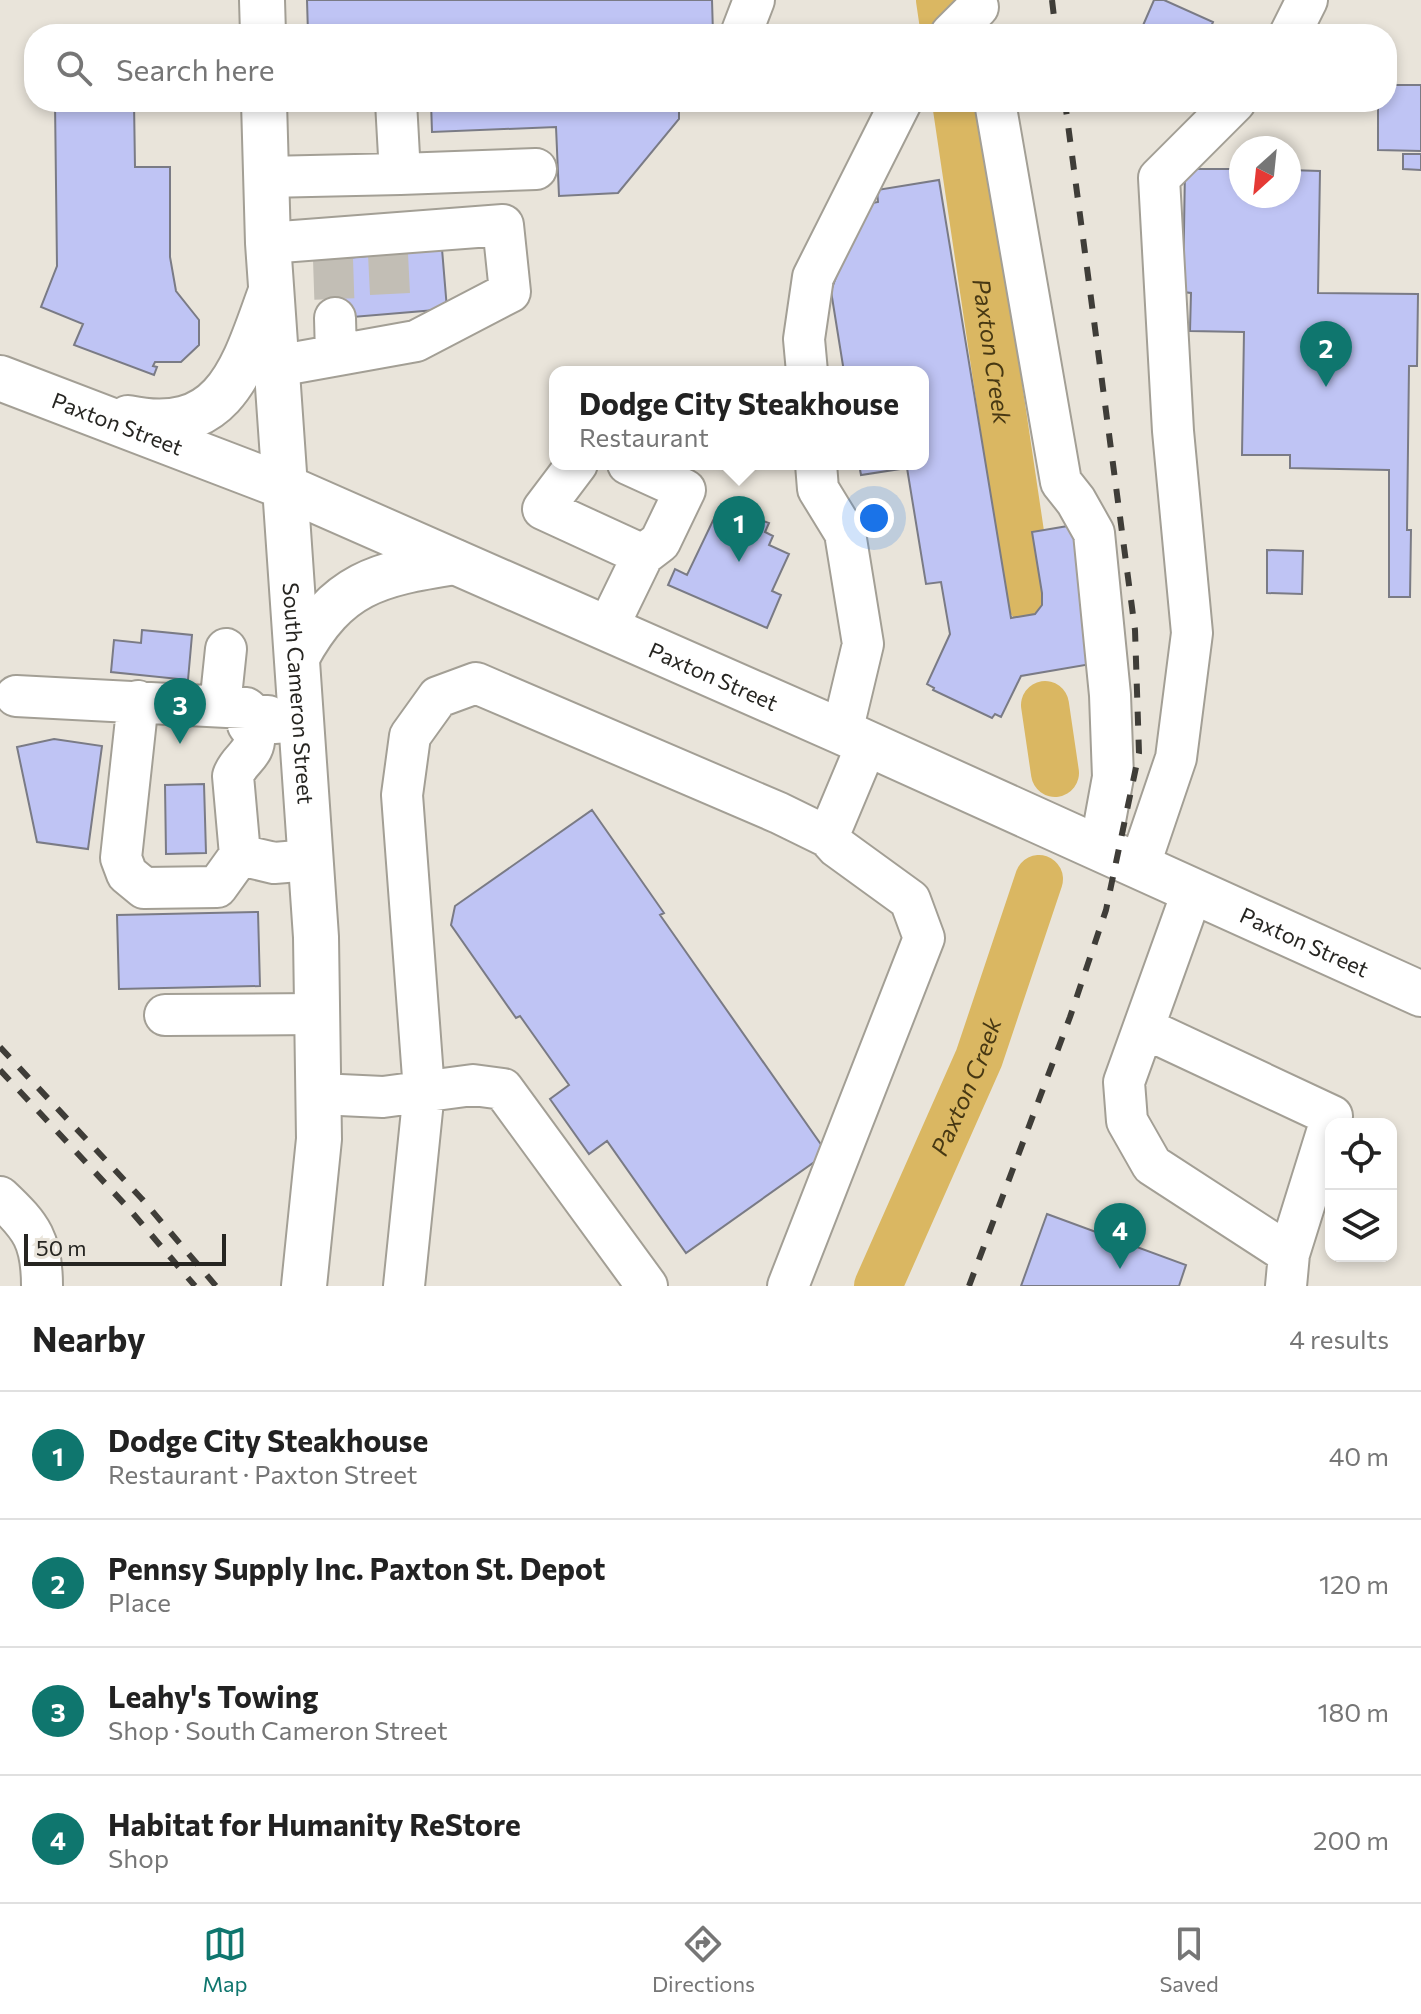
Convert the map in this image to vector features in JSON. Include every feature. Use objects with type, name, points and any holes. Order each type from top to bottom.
[{"type":"main road","points":[[262,0],[263,24]]},
{"type":"main road","name":"South Cameron Street","points":[[264,112],[268,243],[297,657],[261,720],[311,860],[316,937],[319,1139],[304,1286]]},
{"type":"main road","points":[[76,407],[154,420],[176,419],[208,407],[224,394],[243,367],[271,291]]},
{"type":"main road","name":"Paxton Street","points":[[0,378],[285,487],[855,738],[1421,994]]},
{"type":"main road","points":[[297,657],[313,628],[330,608],[352,591],[377,578],[455,562]]},
{"type":"lane","points":[[745,24],[754,0]]},
{"type":"lane","points":[[1295,24],[1307,0]]},
{"type":"lane","points":[[397,112],[400,174]]},
{"type":"lane","points":[[806,366],[804,339],[813,277],[896,112]]},
{"type":"lane","points":[[997,112],[1061,482],[1094,533],[1110,695],[1113,777],[1100,848]]},
{"type":"lane","points":[[1139,867],[1176,758],[1192,633],[1173,431],[1159,178],[1225,112]]},
{"type":"lane","points":[[266,177],[536,169]]},
{"type":"lane","points":[[268,243],[358,246],[503,225],[510,292],[416,341],[363,333],[277,366]]},
{"type":"lane","points":[[572,470],[543,509],[643,555]]},
{"type":"lane","points":[[607,629],[643,555],[660,542],[685,490],[641,470]]},
{"type":"lane","points":[[816,470],[818,489],[845,533],[863,644],[855,738],[828,837]]},
{"type":"lane","points":[[138,701],[121,858],[127,874],[144,888],[217,887],[240,855],[233,776],[253,749],[261,720],[226,649]]},
{"type":"lane","points":[[404,1286],[424,1091],[402,795],[410,736],[438,697],[476,683],[828,837],[837,847],[910,900],[924,938],[788,1286]]},
{"type":"lane","points":[[16,696],[138,701],[261,720]]},
{"type":"lane","points":[[240,855],[274,863],[311,860]]},
{"type":"lane","points":[[1144,1028],[1332,1116],[1287,1270],[1152,1165],[1127,1121],[1124,1082],[1193,890]]},
{"type":"lane","points":[[165,1015],[318,1014]]},
{"type":"lane","points":[[319,1094],[383,1097],[473,1085],[503,1089],[647,1286]]},
{"type":"lane","points":[[0,1197],[37,1239],[41,1251],[42,1286]]},
{"type":"building","points":[[307,0],[712,0],[713,24],[308,24]]},
{"type":"building","points":[[1154,0],[1164,0],[1213,22],[1212,24],[1144,24]]},
{"type":"building","points":[[1397,85],[1421,85],[1421,151],[1378,150],[1378,112],[1397,112]]},
{"type":"building","points":[[55,112],[134,112],[135,167],[170,167],[170,257],[176,291],[199,320],[199,345],[181,362],[155,362],[154,375],[74,345],[83,324],[41,307],[57,266]]},
{"type":"building","points":[[431,112],[679,112],[679,119],[618,193],[559,196],[556,127],[432,132]]},
{"type":"building","points":[[1403,154],[1421,154],[1421,170],[1403,169]]},
{"type":"building","points":[[1185,169],[1229,169],[1229,208],[1301,208],[1301,170],[1320,171],[1318,293],[1418,294],[1417,366],[1409,366],[1407,530],[1411,530],[1410,597],[1389,597],[1389,470],[1290,468],[1290,455],[1242,455],[1244,332],[1190,331],[1191,293],[1183,292]]},
{"type":"building","points":[[939,180],[1011,618],[1035,614],[1042,605],[1032,532],[1074,525],[1097,663],[1021,676],[1001,717],[995,714],[992,718],[933,690],[927,684],[950,634],[941,582],[926,584],[907,470],[929,470],[929,366],[843,366],[831,291],[862,205],[878,202],[877,190]]},
{"type":"building","points":[[442,249],[447,309],[329,319],[324,260]]},
{"type":"building","points":[[860,470],[894,470],[861,475]]},
{"type":"building","points":[[719,508],[755,527],[758,519],[769,523],[765,532],[773,536],[769,545],[789,554],[772,591],[781,595],[767,628],[668,585],[675,569],[687,575]]},
{"type":"building","points":[[1267,550],[1303,551],[1302,594],[1267,593]]},
{"type":"building","points":[[142,630],[192,635],[188,680],[111,672],[114,640],[141,643]]},
{"type":"building","points":[[54,739],[102,746],[88,849],[37,842],[17,747]]},
{"type":"building","points":[[204,784],[206,853],[166,854],[165,785]]},
{"type":"building","points":[[592,810],[664,913],[660,915],[827,1153],[686,1253],[607,1141],[589,1154],[550,1099],[569,1085],[520,1016],[516,1018],[451,925],[455,906]]},
{"type":"building","points":[[258,912],[260,986],[119,989],[117,915]]},
{"type":"building","points":[[1047,1214],[1186,1265],[1179,1286],[1021,1286]]},
{"type":"waterway","name":"Paxton Creek","points":[[940,0],[944,24]]},
{"type":"waterway","name":"Paxton Creek","points":[[957,112],[1030,600]]},
{"type":"waterway","name":"Paxton Creek","points":[[1045,705],[1055,773]]},
{"type":"waterway","name":"Paxton Creek","points":[[878,1286],[979,1058],[1039,879]]},
{"type":"tunnel","points":[[388,254],[391,314]]},
{"type":"tunnel","points":[[333,259],[335,318]]},
{"type":"railway","points":[[1052,0],[1055,24]]},
{"type":"railway","points":[[969,1286],[1070,1017],[1106,910],[1139,753],[1135,630],[1066,112]]},
{"type":"railway","points":[[0,1047],[142,1199],[216,1286]]},
{"type":"railway","points":[[0,1070],[130,1210],[195,1286]]},
{"type":"place","name":"Pennsy Supply Inc. Paxton St. Depot","points":[[1326,387]]},
{"type":"place","name":"Dodge City Steakhouse","points":[[739,562]]},
{"type":"place","name":"Leahy's Towing","points":[[180,744]]},
{"type":"place","name":"Habitat for Humanity ReStore","points":[[1120,1269]]}]
